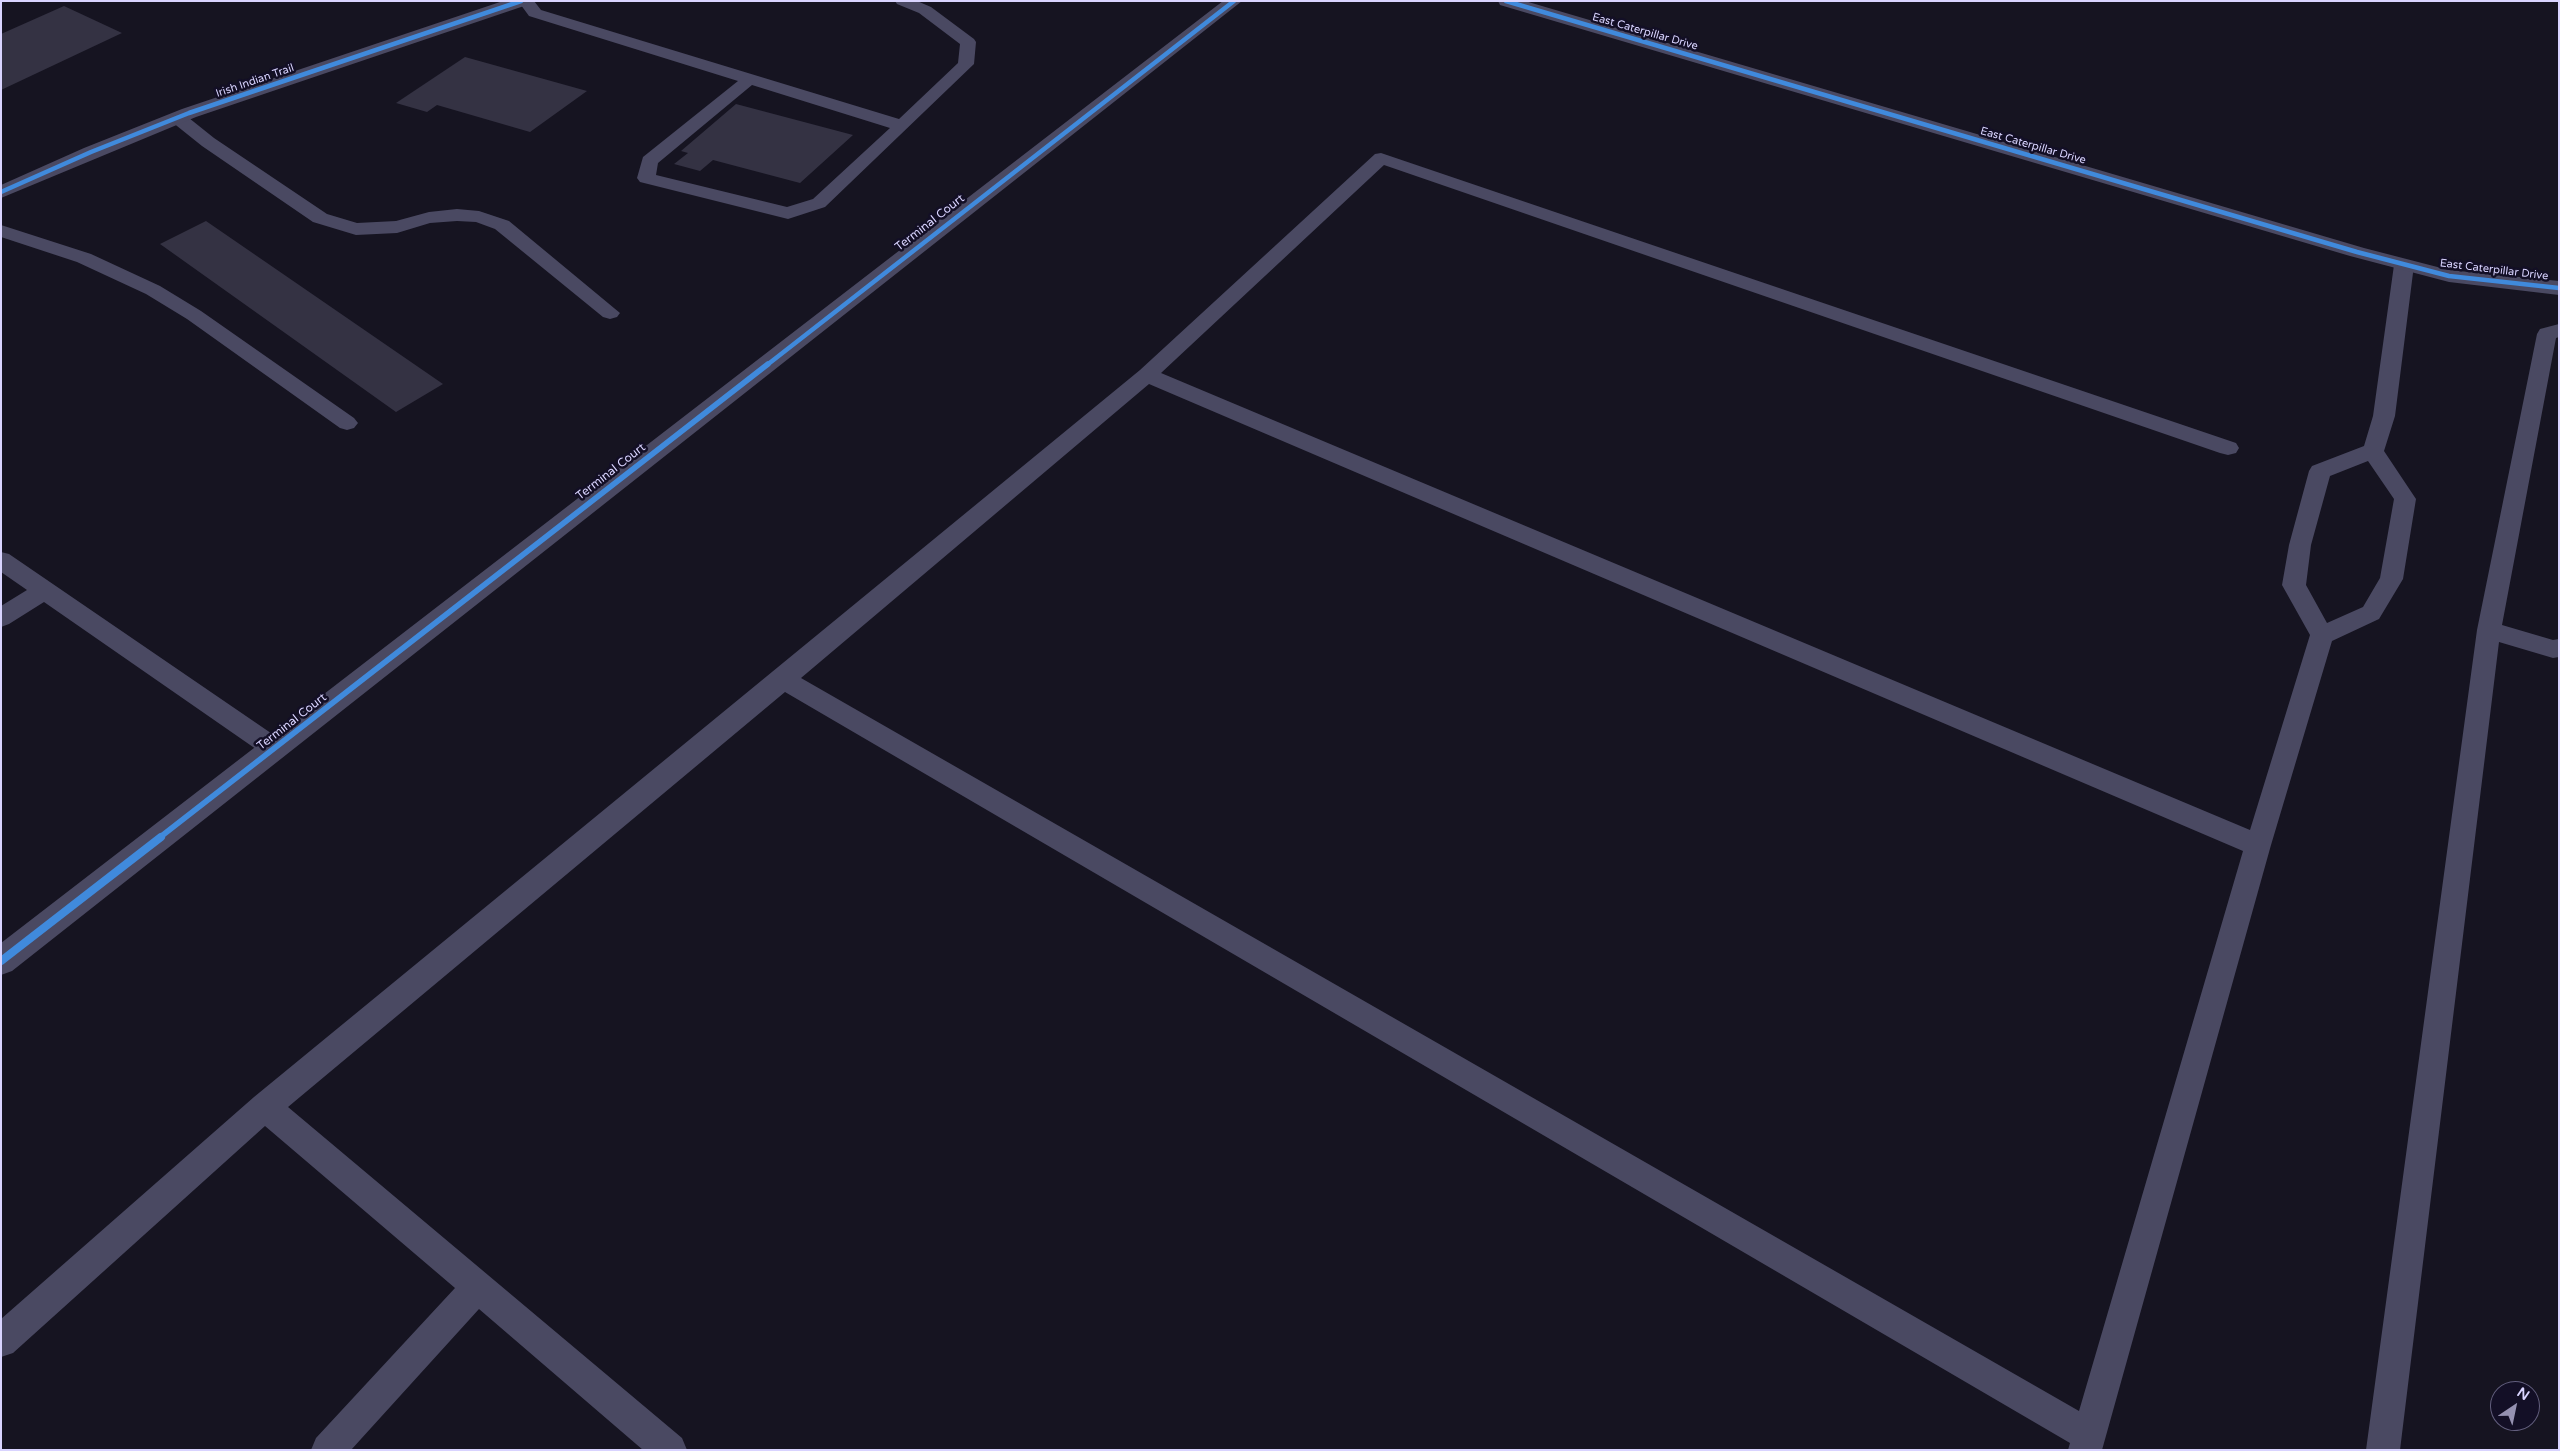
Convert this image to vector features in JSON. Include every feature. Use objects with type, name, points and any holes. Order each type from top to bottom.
[{"type":"street","name":"Irish Indian Trail","points":[[1,192],[91,152],[178,118],[521,1]]},
{"type":"street","name":"Terminal Court","points":[[1,961],[1234,1]]},
{"type":"street","name":"East Caterpillar Drive","points":[[1506,1],[2404,264],[2449,276],[2559,288]]},
{"type":"lane","points":[[526,1],[535,13],[902,126]]},
{"type":"lane","points":[[750,79],[649,161],[646,178],[788,213],[819,203],[966,64],[968,42],[925,10],[903,1]]},
{"type":"lane","points":[[178,118],[208,142],[320,218],[356,229],[398,227],[429,218],[457,215],[479,217],[502,224],[610,313]]},
{"type":"lane","points":[[1,1341],[265,1107],[1147,375],[1381,158],[2228,448]]},
{"type":"lane","points":[[1,231],[84,258],[114,270],[153,290],[194,315],[347,423]]},
{"type":"lane","points":[[2373,451],[2384,416],[2404,264]]},
{"type":"lane","points":[[2383,1450],[2489,630],[2547,334],[2559,330]]},
{"type":"lane","points":[[1147,375],[2258,845]]},
{"type":"lane","points":[[2322,635],[2371,613],[2391,579],[2405,499],[2373,451]]},
{"type":"lane","points":[[783,679],[2087,1442],[2258,845],[2322,635],[2294,585],[2300,545],[2320,471],[2373,451]]},
{"type":"lane","points":[[1,560],[275,749]]},
{"type":"lane","points":[[1,618],[45,590]]},
{"type":"lane","points":[[2489,630],[2553,649],[2559,648]]},
{"type":"lane","points":[[265,1107],[670,1450]]},
{"type":"lane","points":[[328,1450],[478,1288]]},
{"type":"building","points":[[64,6],[122,33],[1,90],[1,34]]},
{"type":"building","points":[[465,57],[587,91],[530,132],[437,105],[427,112],[396,103]]},
{"type":"building","points":[[736,104],[853,135],[800,183],[713,160],[700,171],[674,164],[688,153],[681,151]]},
{"type":"building","points":[[206,221],[443,384],[396,412],[160,244]]},
{"type":"cycle path","points":[[1,192],[91,152],[189,113],[521,1]]},
{"type":"cycle path","points":[[1,961],[1234,1]]},
{"type":"cycle path","points":[[1506,1],[2357,252],[2449,276],[2559,288]]}]
